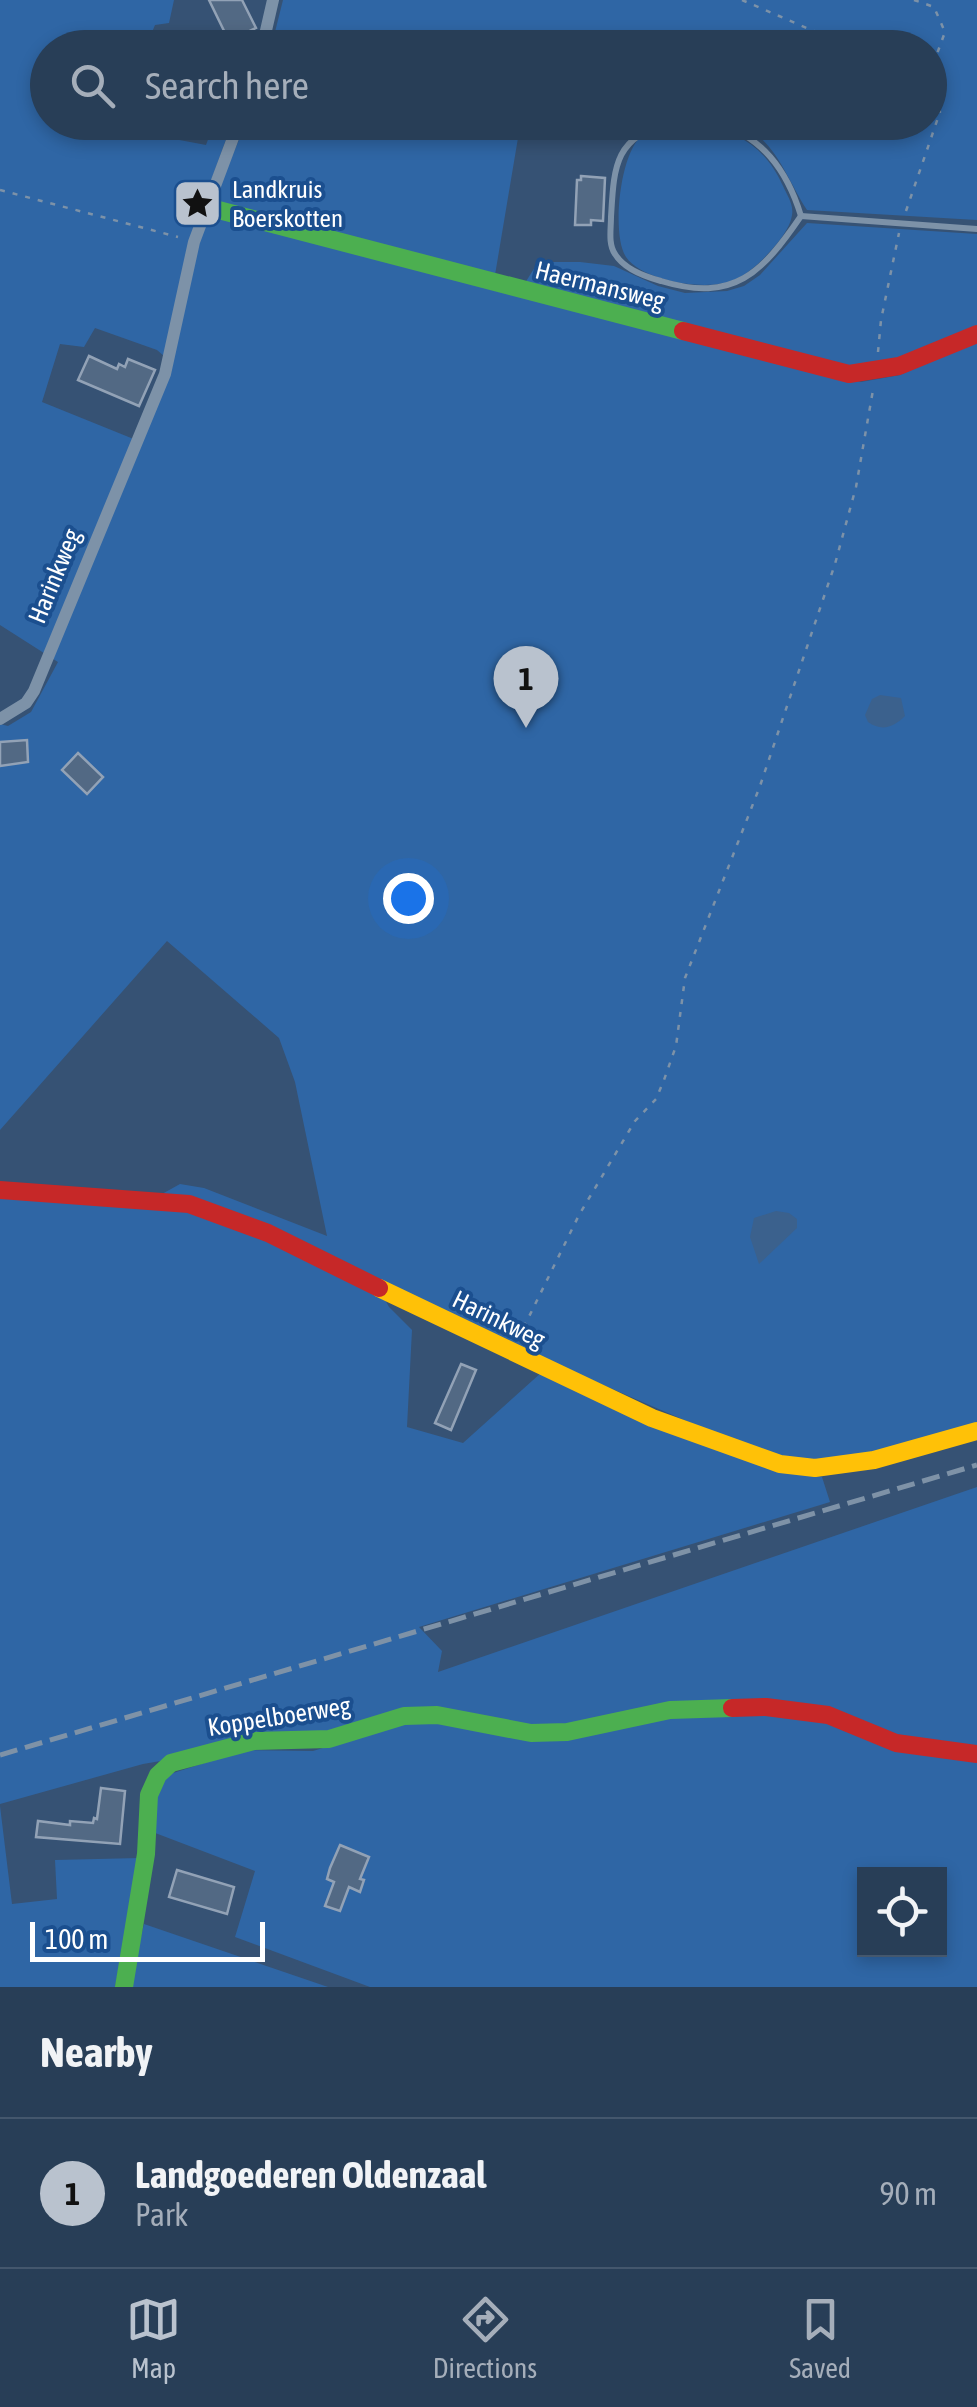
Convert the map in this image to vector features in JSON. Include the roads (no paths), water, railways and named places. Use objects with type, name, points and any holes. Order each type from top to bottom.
[{"type":"street","points":[[266,30],[273,0]]},
{"type":"street","points":[[207,208],[232,140]]},
{"type":"street","name":"Harinkweg","points":[[0,719],[26,704],[34,691],[165,374],[194,242],[207,208]]},
{"type":"street","name":"Haermansweg","points":[[207,208],[849,374],[876,373],[977,334]]},
{"type":"street","name":"Harinkweg","points":[[0,1190],[189,1204],[268,1233],[510,1354],[652,1418],[780,1464],[816,1468],[856,1463],[977,1430]]},
{"type":"street","name":"Koppelboerweg","points":[[124,1987],[146,1854],[149,1795],[158,1775],[171,1764],[206,1752],[254,1741],[329,1739],[404,1716],[437,1714],[531,1733],[567,1732],[670,1710],[766,1707],[828,1715],[896,1742],[977,1754]]},
{"type":"lane","points":[[633,140],[614,167],[610,236],[613,252],[645,276],[706,290],[732,286],[754,274],[800,216]]},
{"type":"lane","points":[[756,140],[771,158],[800,216]]},
{"type":"lane","points":[[800,216],[977,229]]},
{"type":"railway","points":[[0,1755],[977,1465]]},
{"type":"place","name":"Landkruis Boerskotten","points":[[197,203]]},
{"type":"place","name":"Landgoederen Oldenzaal","points":[[526,728]]}]
